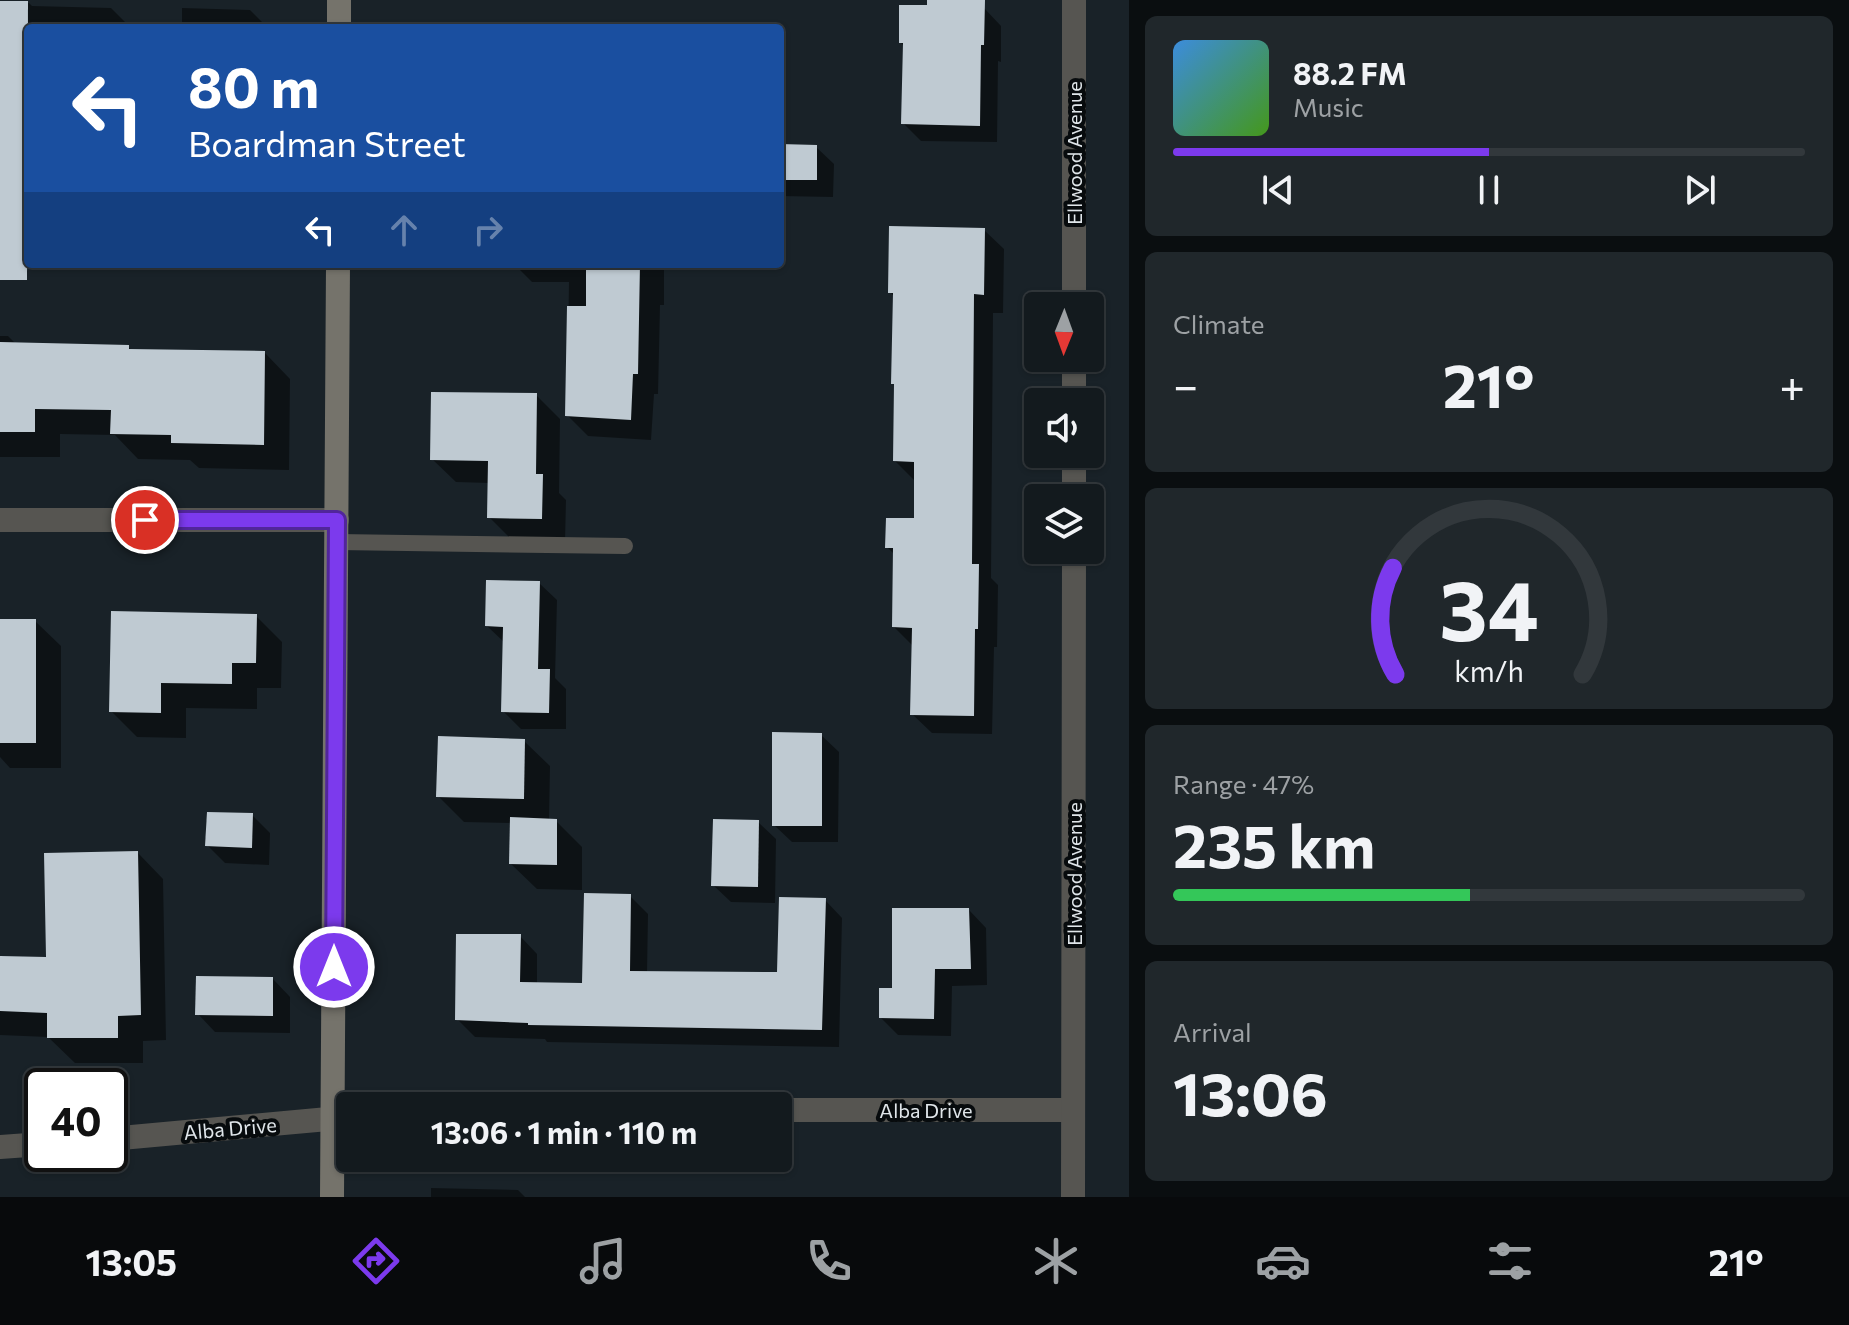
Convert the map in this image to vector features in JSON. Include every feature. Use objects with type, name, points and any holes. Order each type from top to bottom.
[{"type":"street","points":[[339,0],[339,24]]},
{"type":"street","name":"Ellwood Avenue","points":[[1074,0],[1074,292]]},
{"type":"street","points":[[338,268],[341,1092]]},
{"type":"street","points":[[0,520],[337,531]]},
{"type":"street","name":"Ellwood Avenue","points":[[1073,1197],[1074,564]]},
{"type":"street","name":"Alba Drive","points":[[792,1110],[1073,1110]]},
{"type":"street","name":"Alba Drive","points":[[128,1137],[336,1118]]},
{"type":"street","points":[[0,1147],[24,1145]]},
{"type":"street","points":[[332,1197],[336,1162]]},
{"type":"lane","points":[[337,531],[625,546]]},
{"type":"building","points":[[927,0],[985,0],[980,126],[901,124],[903,43],[899,43],[899,5],[927,5]]},
{"type":"building","points":[[0,1],[28,1],[28,24],[24,24],[24,268],[27,268],[27,280],[0,280]]},
{"type":"building","points":[[784,144],[817,145],[817,180],[784,180]]},
{"type":"building","points":[[889,226],[985,228],[984,295],[974,294],[972,564],[979,564],[974,716],[910,715],[912,628],[892,627],[893,548],[885,548],[886,518],[914,518],[914,462],[893,461],[893,293],[888,293]]},
{"type":"building","points":[[586,268],[640,268],[638,374],[633,374],[631,420],[565,416],[567,306],[586,306]]},
{"type":"building","points":[[0,342],[129,345],[129,349],[265,351],[264,445],[171,443],[171,435],[110,434],[111,410],[35,409],[35,432],[0,432]]},
{"type":"building","points":[[431,392],[537,393],[536,474],[543,474],[542,519],[487,518],[488,461],[430,460]]},
{"type":"building","points":[[486,580],[540,581],[538,669],[550,669],[549,713],[501,712],[503,627],[485,626]]},
{"type":"building","points":[[111,611],[257,614],[256,663],[232,663],[232,684],[161,683],[161,713],[109,712]]},
{"type":"building","points":[[0,619],[36,619],[36,743],[0,743]]},
{"type":"building","points":[[772,732],[822,733],[822,826],[772,826]]},
{"type":"building","points":[[438,736],[525,739],[524,799],[436,797]]},
{"type":"building","points":[[207,812],[253,813],[252,848],[205,846]]},
{"type":"building","points":[[510,817],[557,819],[557,865],[509,864]]},
{"type":"building","points":[[713,819],[759,820],[758,887],[711,886]]},
{"type":"building","points":[[138,851],[141,1015],[118,1016],[118,1038],[47,1038],[47,1013],[0,1011],[0,956],[46,957],[44,853]]},
{"type":"building","points":[[584,893],[631,894],[630,971],[777,972],[779,897],[826,898],[822,1030],[528,1025],[455,1020],[456,934],[521,934],[520,982],[582,983]]},
{"type":"building","points":[[892,908],[969,908],[971,969],[935,969],[934,1019],[879,1018],[879,988],[892,988]]},
{"type":"building","points":[[196,976],[273,977],[273,1016],[195,1015]]},
{"type":"route","points":[[145,520],[337,520],[334,967]]}]
